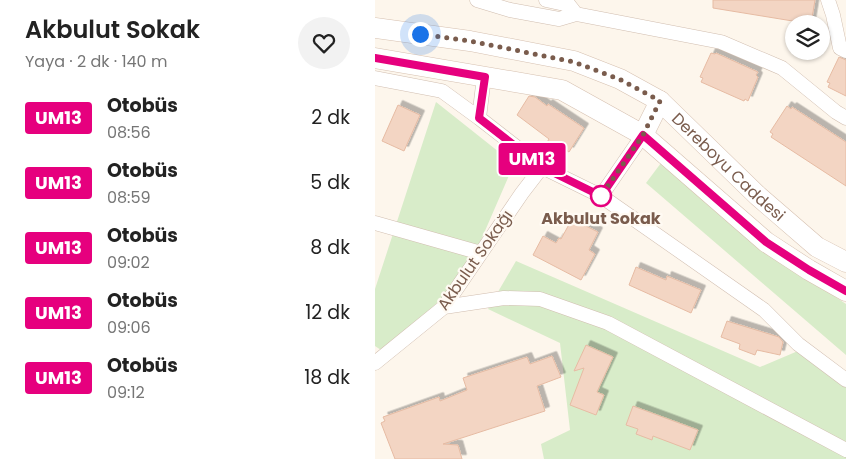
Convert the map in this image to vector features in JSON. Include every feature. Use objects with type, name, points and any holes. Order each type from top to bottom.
[{"type":"main road","name":"Dereboyu Caddesi","points":[[375,28],[470,41],[574,62],[619,79],[660,101],[758,196],[817,247],[846,262]]},
{"type":"main road","name":"Dereboyu Caddesi","points":[[375,58],[562,90],[643,135],[766,242],[846,291]]},
{"type":"main road","points":[[643,135],[660,101]]},
{"type":"street","points":[[477,0],[510,10],[559,19],[576,14],[721,42],[782,68],[846,118]]},
{"type":"street","points":[[546,0],[569,5],[576,14]]},
{"type":"street","points":[[828,0],[833,15],[839,48],[846,51]]},
{"type":"street","points":[[479,118],[485,77]]},
{"type":"street","points":[[375,78],[442,91],[542,167],[601,196],[764,310],[797,344],[846,380]]},
{"type":"street","points":[[601,196],[643,135]]},
{"type":"street","name":"Akbulut Sokağı","points":[[375,363],[444,307],[521,193],[542,167]]},
{"type":"street","points":[[375,223],[481,253]]},
{"type":"street","points":[[444,307],[504,298],[539,299],[608,322],[846,450]]},
{"type":"green space","points":[[436,102],[514,164],[465,277],[384,352],[375,346],[375,289]]},
{"type":"green space","points":[[667,155],[774,256],[846,304],[846,355],[646,183]]},
{"type":"green space","points":[[516,261],[760,367],[805,348],[846,382],[846,459],[544,459],[541,444],[570,430],[560,343],[488,309]]},
{"type":"building","points":[[713,0],[815,0],[812,15],[785,15],[785,20],[713,8]]},
{"type":"building","points":[[711,53],[716,53],[758,72],[756,75],[758,77],[748,101],[701,82],[703,78],[700,77]]},
{"type":"building","points":[[839,57],[846,60],[846,96],[828,87],[830,83],[827,82]]},
{"type":"building","points":[[529,96],[535,97],[547,106],[548,104],[584,128],[569,152],[566,150],[561,157],[546,144],[549,139],[517,115]]},
{"type":"building","points":[[398,105],[420,115],[404,151],[382,141]]},
{"type":"building","points":[[787,106],[791,109],[792,107],[846,142],[846,186],[771,137],[773,134],[770,132]]},
{"type":"building","points":[[572,219],[598,232],[589,250],[595,254],[581,280],[533,255],[543,236],[556,243],[559,238],[561,239]]},
{"type":"building","points":[[636,267],[666,280],[667,276],[701,290],[691,313],[629,285]]},
{"type":"building","points":[[727,321],[779,337],[783,342],[780,355],[757,350],[755,355],[739,349],[740,344],[721,337]]},
{"type":"building","points":[[586,345],[613,357],[597,392],[604,395],[596,415],[570,405],[584,368],[574,371]]},
{"type":"building","points":[[552,356],[561,377],[537,386],[545,411],[443,444],[458,445],[462,459],[395,459],[381,423],[385,421],[383,417],[439,397],[440,401],[467,390],[463,378],[527,357],[530,364]]},
{"type":"building","points":[[633,406],[698,430],[690,450],[653,436],[652,440],[636,434],[638,429],[626,425]]},
{"type":"bus line","name":"UM13","points":[[375,58],[485,77],[479,118],[542,167],[601,196],[643,135],[766,242],[846,291]]},
{"type":"place","name":"Akbulut Sokak","points":[[601,196]]},
{"type":"route","points":[[420,34],[470,41],[574,62],[619,79],[660,101],[643,135],[601,196]]}]
